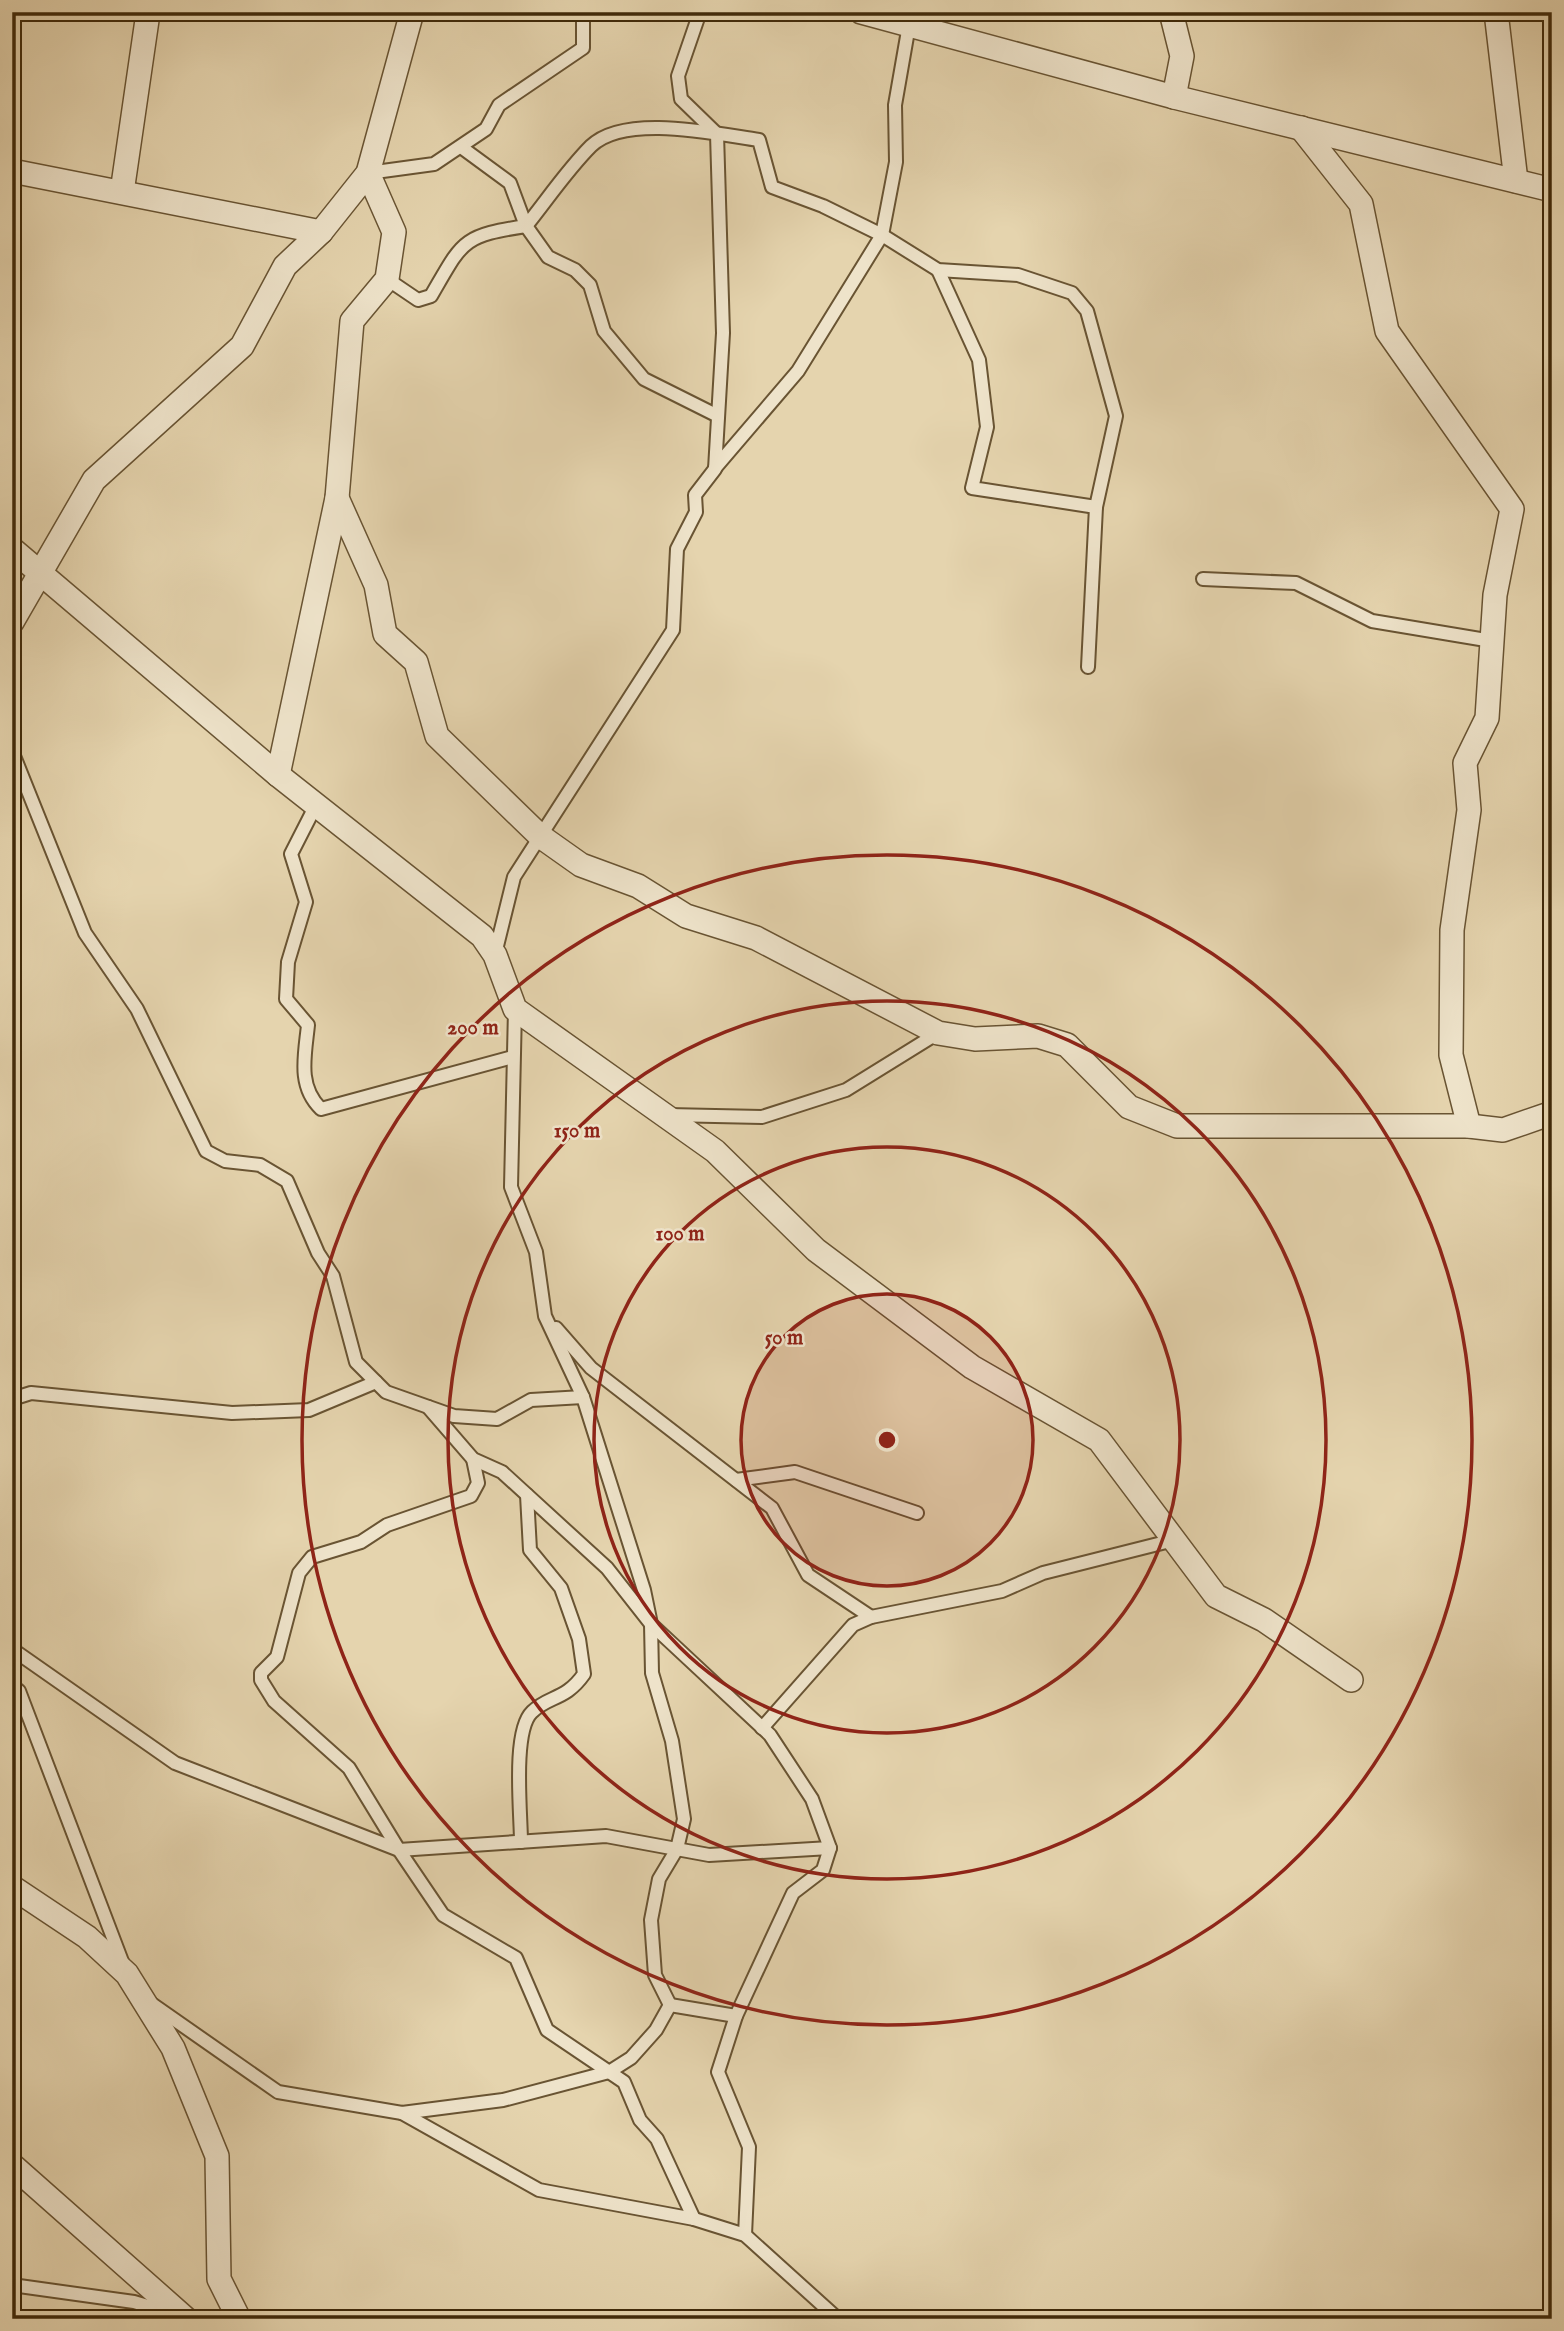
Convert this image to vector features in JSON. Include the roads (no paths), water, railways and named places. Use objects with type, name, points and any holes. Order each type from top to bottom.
[{"type":"street","points":[[122,191],[147,20],[144,12]]},
{"type":"street","points":[[12,622],[94,480],[242,346],[285,266],[321,232],[368,173],[412,12]]},
{"type":"street","points":[[861,12],[1174,97],[1552,190]]},
{"type":"street","points":[[1171,12],[1182,56],[1174,97]]},
{"type":"street","points":[[1496,12],[1516,181]]},
{"type":"street","points":[[1301,128],[1361,204],[1387,331],[1512,509],[1495,596],[1488,719],[1465,763],[1469,810],[1452,930],[1451,1055],[1469,1126]]},
{"type":"street","points":[[12,171],[321,232]]},
{"type":"street","points":[[278,775],[337,498],[352,321],[387,279],[394,232],[368,173]]},
{"type":"street","points":[[337,498],[376,585],[385,634],[416,662],[437,736],[540,836],[581,865],[638,886],[686,916],[756,938],[938,1033],[975,1039],[1038,1036],[1067,1045],[1129,1107],[1177,1126],[1469,1126],[1503,1130],[1552,1113]]},
{"type":"street","points":[[12,548],[278,775],[482,936],[495,956],[515,1009],[715,1151],[816,1250],[972,1367],[1098,1440],[1216,1596],[1264,1620],[1351,1680]]},
{"type":"street","points":[[12,1886],[87,1937],[127,1974],[146,2000],[173,2048],[217,2156],[219,2279],[239,2319]]},
{"type":"street","points":[[12,2165],[184,2317]]},
{"type":"lane","points":[[368,173],[434,164],[486,129],[499,105],[583,48],[583,12]]},
{"type":"lane","points":[[700,12],[678,76],[681,99],[717,134],[723,333],[715,469]]},
{"type":"lane","points":[[495,956],[514,877],[673,630],[677,549],[696,512],[695,495],[798,370],[882,234],[896,162],[895,105],[909,25]]},
{"type":"lane","points":[[387,279],[418,300],[431,296],[461,245],[489,232],[526,226],[593,144],[625,131],[671,127],[759,140],[772,187],[823,206],[882,234],[938,271],[1018,275],[1072,293],[1087,311],[1116,416],[1096,507],[1088,667]]},
{"type":"lane","points":[[461,146],[510,183],[526,226],[548,257],[575,271],[590,285],[604,331],[644,379],[718,416]]},
{"type":"lane","points":[[938,271],[979,359],[987,427],[972,488],[1096,507]]},
{"type":"lane","points":[[1203,579],[1296,583],[1372,621],[1492,641]]},
{"type":"lane","points":[[12,751],[85,933],[137,1009],[206,1151],[225,1161],[260,1165],[287,1181],[318,1253],[333,1276],[356,1362],[386,1392],[453,1416],[497,1419],[531,1399],[583,1397]]},
{"type":"lane","points":[[316,805],[291,854],[306,902],[288,962],[286,999],[308,1025],[303,1078],[313,1101],[321,1110],[513,1057]]},
{"type":"lane","points":[[515,1009],[511,1187],[536,1252],[545,1316],[583,1397],[644,1590],[651,1624],[652,1673],[672,1741],[684,1819],[677,1849],[659,1879],[651,1920],[655,1975],[670,2005]]},
{"type":"lane","points":[[664,1115],[762,1117],[846,1090],[938,1033]]},
{"type":"lane","points":[[545,1316],[591,1368],[772,1508],[808,1575],[871,1617]]},
{"type":"lane","points":[[12,1399],[31,1393],[232,1413],[309,1410],[376,1382]]},
{"type":"lane","points":[[428,1407],[473,1459],[502,1472],[607,1568],[651,1624],[762,1728],[812,1799],[830,1849],[823,1870],[793,1894],[736,2016],[718,2073],[748,2147],[745,2235]]},
{"type":"lane","points":[[473,1459],[478,1483],[471,1496],[387,1525],[361,1542],[312,1556],[299,1573],[277,1657],[261,1673],[261,1680],[274,1701],[349,1768],[398,1850],[443,1915],[516,1958],[547,2030],[624,2082],[639,2120],[657,2139],[694,2219]]},
{"type":"lane","points":[[736,1480],[795,1472],[917,1513]]},
{"type":"lane","points":[[521,1842],[521,1732],[532,1712],[573,1690],[584,1674],[579,1639],[561,1588],[530,1550],[527,1495]]},
{"type":"lane","points":[[762,1728],[853,1625],[871,1617],[1002,1591],[1043,1573],[1174,1540]]},
{"type":"lane","points":[[12,1649],[175,1763],[398,1850],[606,1836],[709,1855],[830,1849]]},
{"type":"lane","points":[[12,1685],[19,1691],[127,1974]]},
{"type":"lane","points":[[146,2000],[278,2092],[402,2113],[503,2100],[608,2072],[631,2058],[656,2030],[670,2005]]},
{"type":"lane","points":[[670,2005],[736,2016]]},
{"type":"lane","points":[[402,2113],[539,2190],[694,2219],[745,2235],[838,2319]]},
{"type":"lane","points":[[12,2285],[134,2302],[184,2317]]}]
